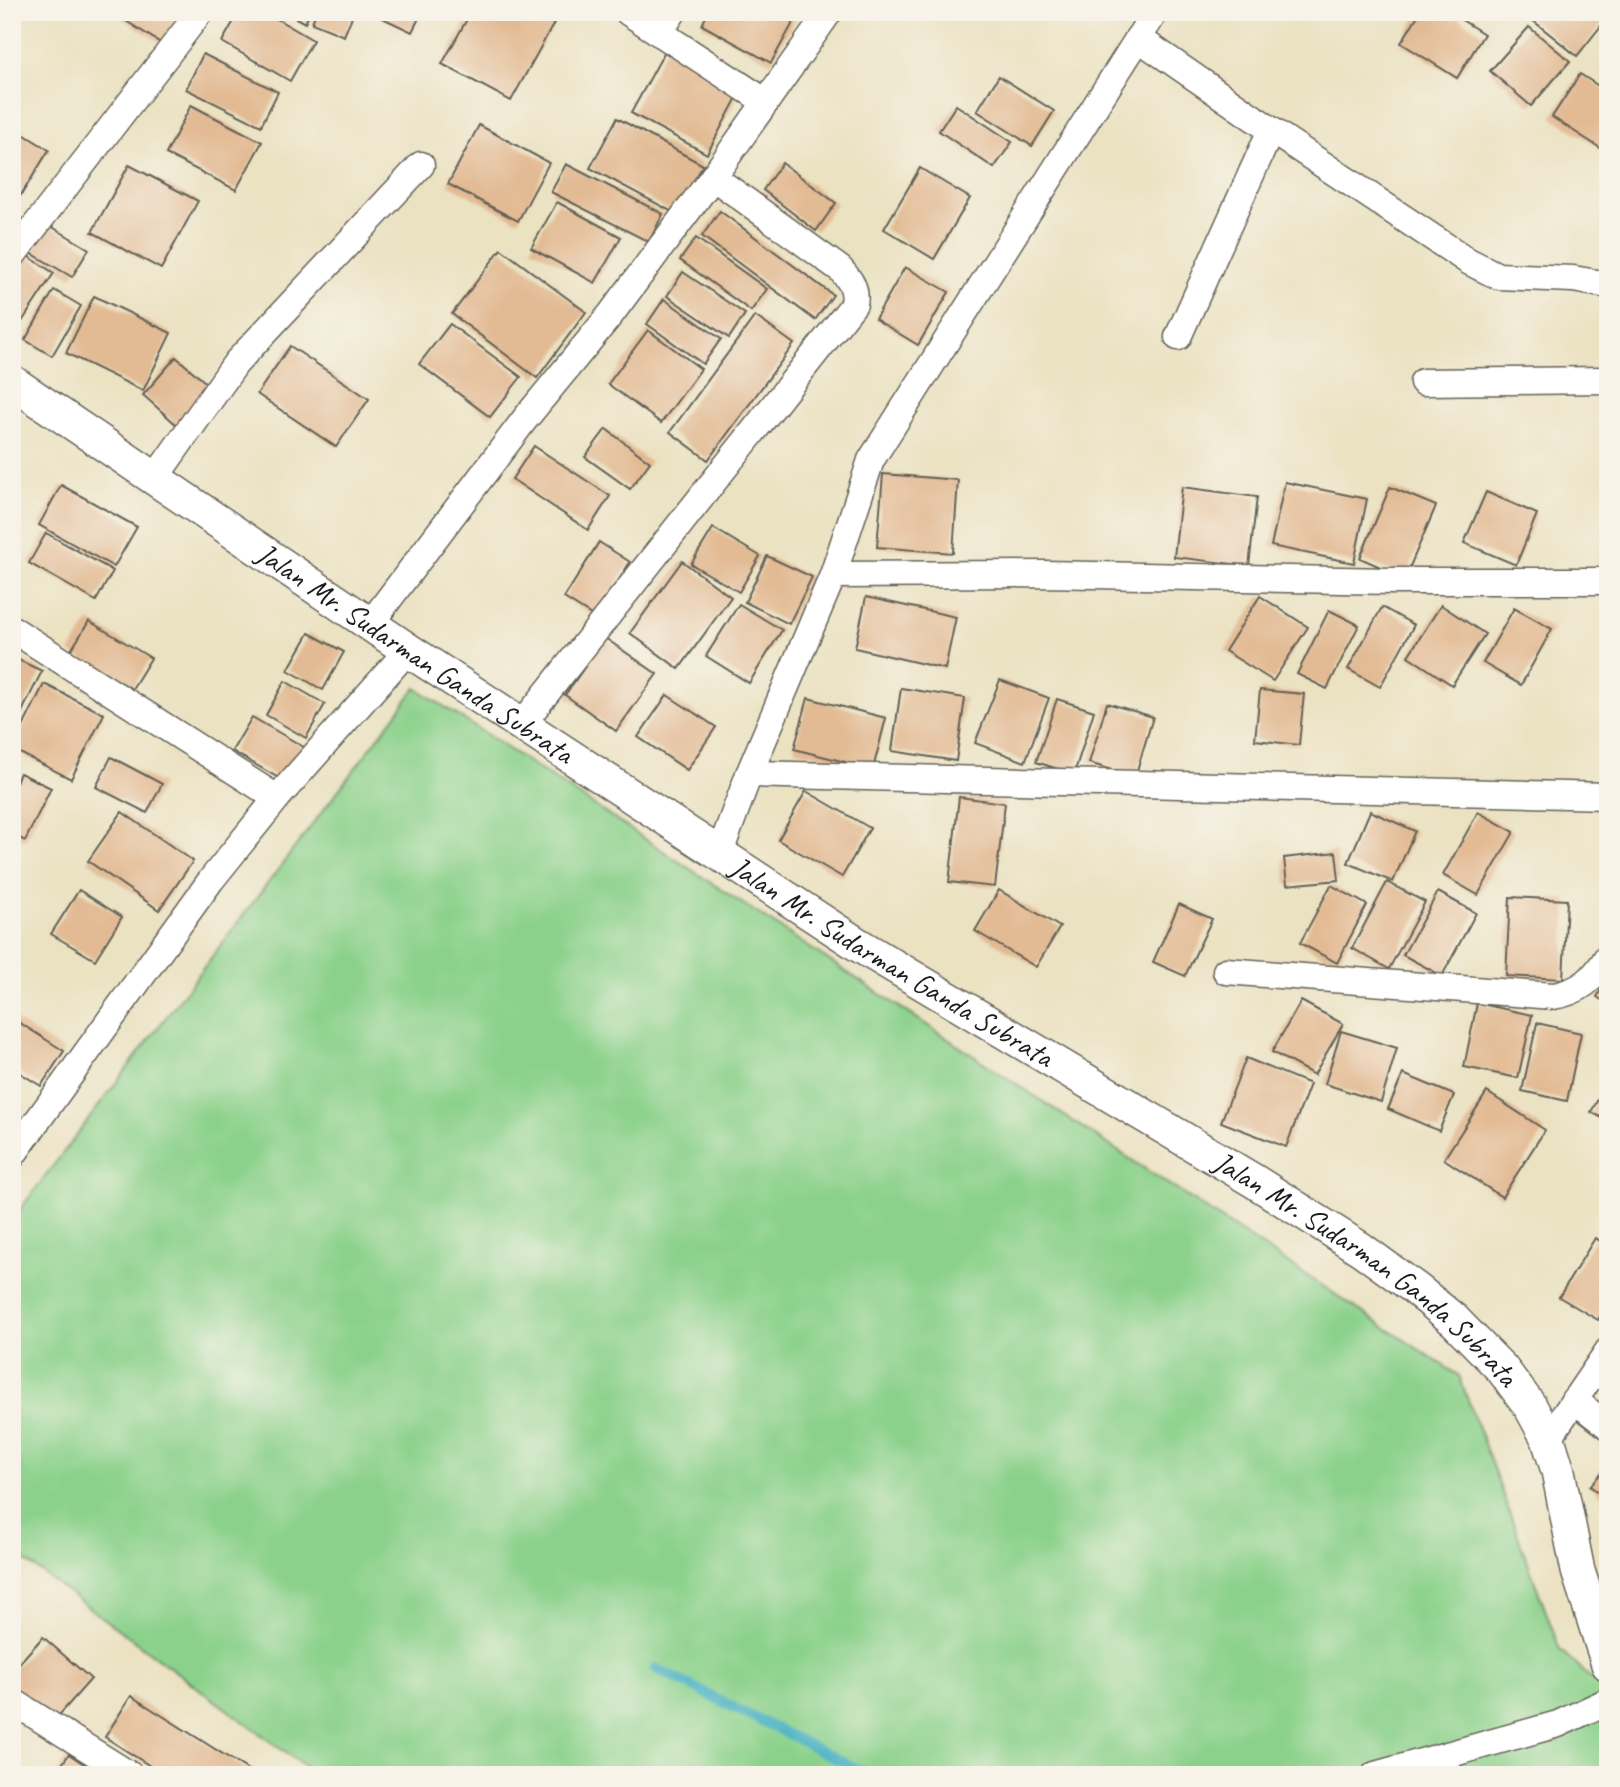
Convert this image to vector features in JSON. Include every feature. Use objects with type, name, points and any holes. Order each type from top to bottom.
[{"type":"street","points":[[12,256],[200,12]]},
{"type":"street","points":[[628,12],[666,23],[766,102]]},
{"type":"street","points":[[370,624],[525,419],[611,314],[713,177],[829,12]]},
{"type":"street","points":[[719,855],[749,774],[833,575],[872,460],[1154,12]]},
{"type":"street","points":[[1138,38],[1468,261],[1499,276],[1573,279],[1608,285]]},
{"type":"street","points":[[1178,337],[1271,130]]},
{"type":"street","points":[[155,478],[236,363],[421,165]]},
{"type":"street","points":[[522,724],[854,304],[853,285],[839,269],[713,177]]},
{"type":"street","points":[[1423,382],[1608,380]]},
{"type":"street","name":"Jalan Mr. Sudarman Ganda Subrata","points":[[12,382],[408,650],[719,855],[857,944],[1254,1181],[1361,1249],[1416,1289],[1455,1321],[1502,1368],[1530,1406],[1548,1439],[1558,1471],[1578,1571],[1608,1664]]},
{"type":"street","points":[[833,575],[1044,574],[1392,581],[1608,581]]},
{"type":"street","points":[[12,629],[277,798]]},
{"type":"street","points":[[13,1154],[211,880],[277,798],[408,650]]},
{"type":"street","points":[[749,774],[1608,796]]},
{"type":"street","points":[[1226,971],[1553,996],[1567,994],[1585,986],[1608,956]]},
{"type":"street","points":[[1548,1439],[1608,1351]]},
{"type":"street","points":[[1574,1400],[1608,1426]]},
{"type":"street","points":[[12,1701],[130,1775]]},
{"type":"street","points":[[1375,1775],[1558,1724],[1608,1701]]},
{"type":"green space","points":[[416,688],[1459,1376],[1560,1650],[1608,1694],[1608,1775],[316,1775],[12,1551],[12,1220]]},
{"type":"building","points":[[112,12],[183,12],[187,15],[167,47]]},
{"type":"building","points":[[239,12],[265,12],[313,40],[290,81],[222,42]]},
{"type":"building","points":[[285,12],[310,12],[305,23]]},
{"type":"building","points":[[316,12],[354,12],[344,36],[312,23]]},
{"type":"building","points":[[370,12],[422,12],[412,32]]},
{"type":"building","points":[[471,12],[560,12],[511,101],[442,64]]},
{"type":"building","points":[[708,12],[799,12],[771,63],[702,25]]},
{"type":"building","points":[[1420,12],[1449,12],[1484,34],[1457,78],[1401,43]]},
{"type":"building","points":[[1528,12],[1608,12],[1608,17],[1577,56],[1526,15]]},
{"type":"building","points":[[1529,27],[1570,61],[1531,106],[1490,71]]},
{"type":"building","points":[[666,49],[741,90],[707,154],[631,113]]},
{"type":"building","points":[[203,54],[278,92],[261,126],[186,89]]},
{"type":"building","points":[[1580,74],[1608,92],[1608,153],[1552,117]]},
{"type":"building","points":[[999,76],[1054,111],[1032,146],[977,111]]},
{"type":"building","points":[[191,105],[262,142],[236,190],[166,154]]},
{"type":"building","points":[[956,105],[1012,142],[994,168],[939,131]]},
{"type":"building","points":[[617,118],[703,165],[676,214],[590,168]]},
{"type":"building","points":[[479,125],[549,163],[518,221],[448,184]]},
{"type":"building","points":[[12,127],[49,150],[21,195],[12,189]]},
{"type":"building","points":[[782,163],[836,203],[816,231],[763,190]]},
{"type":"building","points":[[566,164],[663,214],[649,242],[551,192]]},
{"type":"building","points":[[129,165],[198,201],[161,269],[92,232]]},
{"type":"building","points":[[920,168],[970,198],[934,259],[884,229]]},
{"type":"building","points":[[557,202],[621,237],[595,283],[531,248]]},
{"type":"building","points":[[720,211],[833,295],[815,320],[702,236]]},
{"type":"building","points":[[49,225],[89,249],[72,277],[31,253]]},
{"type":"building","points":[[696,238],[767,289],[751,311],[680,260]]},
{"type":"building","points":[[501,249],[586,312],[537,378],[452,314]]},
{"type":"building","points":[[26,255],[54,273],[15,332],[12,330],[12,277]]},
{"type":"building","points":[[905,267],[949,292],[918,345],[875,319]]},
{"type":"building","points":[[683,272],[745,314],[729,338],[667,296]]},
{"type":"building","points":[[54,290],[81,306],[52,356],[25,340]]},
{"type":"building","points":[[94,296],[171,333],[143,391],[66,353]]},
{"type":"building","points":[[664,299],[721,339],[703,364],[647,324]]},
{"type":"building","points":[[755,316],[794,344],[708,460],[670,432]]},
{"type":"building","points":[[450,324],[521,377],[490,417],[419,364]]},
{"type":"building","points":[[648,330],[701,369],[661,423],[608,384]]},
{"type":"building","points":[[290,346],[369,399],[336,447],[257,394]]},
{"type":"building","points":[[176,357],[212,388],[178,426],[143,395]]},
{"type":"building","points":[[606,429],[650,462],[630,489],[585,457]]},
{"type":"building","points":[[534,446],[610,496],[588,530],[512,479]]},
{"type":"building","points":[[883,474],[958,480],[953,553],[877,547]]},
{"type":"building","points":[[1285,482],[1367,499],[1354,563],[1271,546]]},
{"type":"building","points":[[61,485],[137,527],[114,567],[39,525]]},
{"type":"building","points":[[1182,487],[1257,497],[1249,566],[1174,557]]},
{"type":"building","points":[[1390,487],[1436,506],[1405,578],[1360,558]]},
{"type":"building","points":[[1486,492],[1537,514],[1516,565],[1464,543]]},
{"type":"building","points":[[713,528],[760,556],[739,592],[691,564]]},
{"type":"building","points":[[46,533],[113,571],[96,601],[29,563]]},
{"type":"building","points":[[599,542],[630,562],[596,618],[564,598]]},
{"type":"building","points":[[767,556],[812,577],[789,624],[745,602]]},
{"type":"building","points":[[682,561],[731,597],[679,669],[630,633]]},
{"type":"building","points":[[1260,596],[1308,627],[1273,681],[1225,651]]},
{"type":"building","points":[[866,597],[956,617],[945,669],[855,648]]},
{"type":"building","points":[[739,604],[782,630],[749,683],[706,656]]},
{"type":"building","points":[[1441,605],[1485,634],[1452,685],[1408,656]]},
{"type":"building","points":[[1382,607],[1414,625],[1380,687],[1348,669]]},
{"type":"building","points":[[1514,608],[1552,629],[1521,685],[1483,663]]},
{"type":"building","points":[[1329,610],[1359,625],[1327,689],[1297,674]]},
{"type":"building","points":[[89,621],[151,658],[132,689],[70,652]]},
{"type":"building","points":[[309,633],[344,652],[323,690],[288,670]]},
{"type":"building","points":[[605,638],[657,674],[616,731],[565,695]]},
{"type":"building","points":[[12,657],[42,671],[12,732]]},
{"type":"building","points":[[1000,680],[1049,698],[1025,762],[975,743]]},
{"type":"building","points":[[285,681],[325,704],[306,738],[266,715]]},
{"type":"building","points":[[44,684],[104,714],[71,779],[12,749]]},
{"type":"building","points":[[901,688],[965,698],[956,761],[892,751]]},
{"type":"building","points":[[1260,690],[1304,694],[1299,745],[1255,740]]},
{"type":"building","points":[[667,695],[716,727],[687,770],[638,737]]},
{"type":"building","points":[[808,698],[886,718],[873,769],[794,749]]},
{"type":"building","points":[[1057,699],[1094,711],[1074,774],[1036,762]]},
{"type":"building","points":[[1107,703],[1153,717],[1135,777],[1089,763]]},
{"type":"building","points":[[252,717],[309,750],[289,784],[232,751]]},
{"type":"building","points":[[111,757],[162,784],[147,813],[96,787]]},
{"type":"building","points":[[20,773],[51,788],[25,841],[12,834],[12,791]]},
{"type":"building","points":[[806,791],[870,828],[842,877],[778,840]]},
{"type":"building","points":[[959,797],[1005,803],[995,887],[949,882]]},
{"type":"building","points":[[1370,811],[1415,831],[1393,882],[1348,863]]},
{"type":"building","points":[[122,812],[193,861],[159,910],[88,861]]},
{"type":"building","points":[[1478,812],[1514,832],[1478,895],[1443,875]]},
{"type":"building","points":[[1336,852],[1339,880],[1287,885],[1284,858]]},
{"type":"building","points":[[1387,882],[1425,902],[1389,969],[1352,948]]},
{"type":"building","points":[[1331,885],[1367,905],[1337,963],[1300,943]]},
{"type":"building","points":[[79,890],[122,917],[95,960],[51,934]]},
{"type":"building","points":[[999,890],[1060,927],[1036,967],[975,931]]},
{"type":"building","points":[[1438,892],[1476,913],[1442,976],[1403,955]]},
{"type":"building","points":[[1510,897],[1567,900],[1563,979],[1506,976]]},
{"type":"building","points":[[1179,904],[1212,919],[1185,976],[1153,962]]},
{"type":"building","points":[[1608,979],[1608,1004],[1597,997]]},
{"type":"building","points":[[1301,1001],[1343,1024],[1314,1075],[1272,1052]]},
{"type":"building","points":[[1477,1003],[1532,1015],[1518,1078],[1464,1067]]},
{"type":"building","points":[[12,1018],[64,1051],[41,1086],[12,1068]]},
{"type":"building","points":[[1537,1023],[1581,1033],[1567,1101],[1522,1091]]},
{"type":"building","points":[[1341,1031],[1397,1048],[1381,1102],[1325,1084]]},
{"type":"building","points":[[1246,1058],[1310,1084],[1286,1147],[1221,1122]]},
{"type":"building","points":[[1403,1074],[1454,1095],[1439,1131],[1388,1109]]},
{"type":"building","points":[[1608,1081],[1608,1121],[1591,1112]]},
{"type":"building","points":[[1487,1092],[1545,1130],[1502,1197],[1444,1159]]},
{"type":"building","points":[[1595,1238],[1608,1245],[1608,1303],[1598,1320],[1559,1297]]},
{"type":"building","points":[[1608,1465],[1608,1500],[1590,1486]]},
{"type":"building","points":[[43,1637],[91,1679],[54,1721],[12,1685],[12,1671]]},
{"type":"building","points":[[131,1696],[256,1775],[164,1775],[105,1737]]},
{"type":"building","points":[[69,1754],[100,1775],[55,1775]]},
{"type":"waterway","points":[[655,1668],[869,1775]]}]
